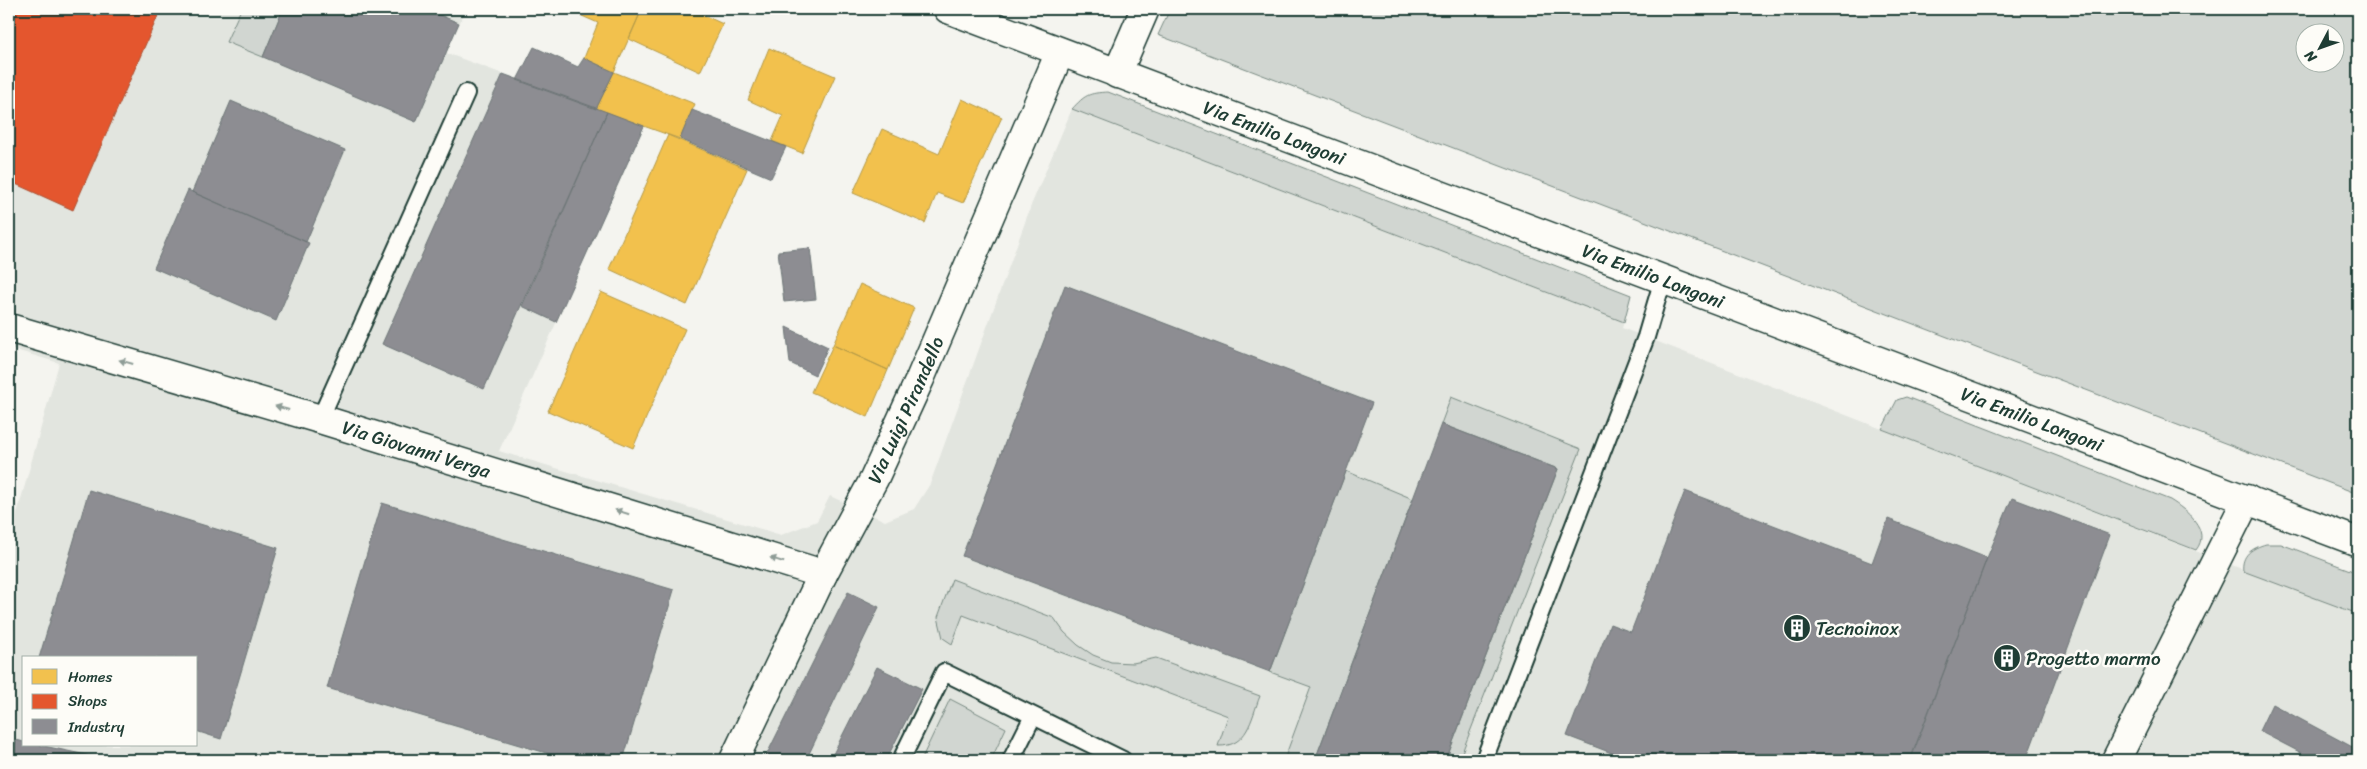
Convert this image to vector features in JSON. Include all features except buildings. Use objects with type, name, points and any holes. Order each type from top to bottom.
[{"type":"street","name":"Via Emilio Longoni","points":[[948,9],[2358,542]]},
{"type":"street","points":[[1117,74],[1145,9]]},
{"type":"street","name":"Via Luigi Pirandello","points":[[734,760],[824,574],[874,479],[920,379],[1060,52]]},
{"type":"street","name":"Via Giovanni Verga","points":[[9,328],[320,419],[824,574]]},
{"type":"street","points":[[2116,760],[2247,499]]},
{"type":"lane","points":[[320,419],[466,93]]},
{"type":"lane","points":[[1484,760],[1646,337],[1663,279]]},
{"type":"lane","points":[[901,760],[944,672],[1123,760]]},
{"type":"lane","points":[[1011,760],[1033,716]]},
{"type":"shaded area","points":[[9,9],[466,9],[446,53],[644,126],[499,451],[781,535],[817,521],[830,496],[885,521],[914,509],[930,484],[1032,203],[1072,109],[1624,322],[1622,328],[2358,614],[2358,760],[9,760],[9,542],[59,363],[9,348]]},
{"type":"shaded area","points":[[241,9],[283,9],[263,57],[226,42]]},
{"type":"shaded area","points":[[1170,9],[2358,9],[2358,494],[1158,35]]},
{"type":"shaded area","points":[[1108,92],[1631,295],[1624,322],[1072,109],[1087,96]]},
{"type":"shaded area","points":[[1451,397],[1581,449],[1459,760],[1446,760],[1558,469],[1441,424]]},
{"type":"shaded area","points":[[1906,397],[2170,500],[2195,521],[2201,535],[2200,543],[2196,550],[1882,429],[1897,400]]},
{"type":"shaded area","points":[[1346,471],[1413,499],[1315,760],[1284,760],[1311,687],[1270,672]]},
{"type":"shaded area","points":[[2266,544],[2281,544],[2358,573],[2358,614],[2243,571],[2244,561],[2248,553]]},
{"type":"shaded area","points":[[952,579],[1054,618],[1064,632],[1078,645],[1093,655],[1111,662],[1133,663],[1156,658],[1260,696],[1251,722],[1242,737],[1236,742],[1218,746],[1228,716],[963,615],[952,644],[943,638],[938,617]]},
{"type":"shaded area","points":[[950,699],[1006,728],[991,760],[921,760]]},
{"type":"place","name":"Tecnoinox","points":[[1797,628]]},
{"type":"place","name":"Progetto marmo","points":[[2007,658]]}]
